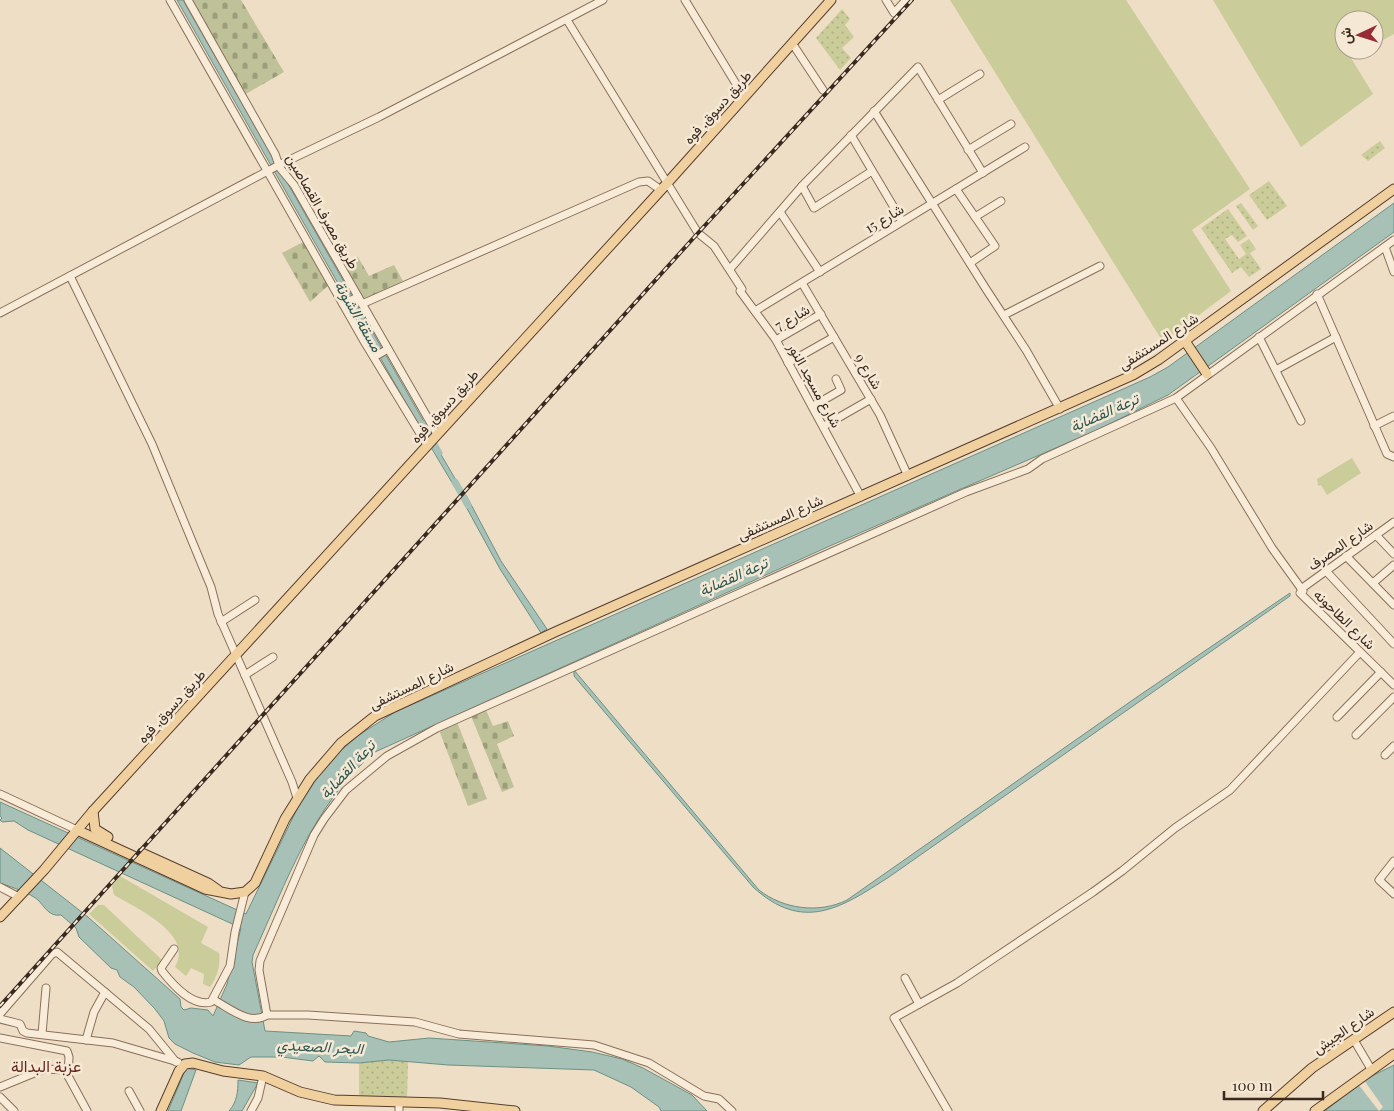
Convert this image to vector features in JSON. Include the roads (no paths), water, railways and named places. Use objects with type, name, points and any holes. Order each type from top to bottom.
[{"type":"main road","name":"طريق دسوق, فوه","points":[[21,895],[93,811],[664,186],[831,0]]},
{"type":"main road","name":"شارع المستشفى","points":[[245,892],[255,883],[296,798],[324,760],[341,742],[364,723],[386,710],[1133,375],[1186,344],[1394,189]]},
{"type":"main road","points":[[1186,344],[1206,373]]},
{"type":"main road","points":[[93,811],[95,829],[108,840]]},
{"type":"main road","points":[[76,830],[108,840],[208,883],[218,890],[232,894],[245,892]]},
{"type":"main road","points":[[0,917],[21,895]]},
{"type":"main road","name":"شارع الجيش","points":[[1262,1111],[1304,1074],[1394,1012]]},
{"type":"main road","points":[[1315,1111],[1394,1054]]},
{"type":"main road","points":[[161,1111],[181,1063],[198,1064],[260,1075],[300,1092],[334,1100],[399,1107],[458,1104],[515,1111]]},
{"type":"street","points":[[170,0],[343,304],[427,445]]},
{"type":"street","name":"طريق مصرف القصاصين","points":[[188,0],[275,154],[279,165],[294,185],[437,434]]},
{"type":"street","points":[[0,313],[279,165],[379,117],[602,0]]},
{"type":"street","points":[[685,0],[744,97]]},
{"type":"street","points":[[886,0],[894,13],[906,0]]},
{"type":"street","name":"شارع مسجد النور","points":[[567,20],[664,186],[698,233],[714,246],[730,269],[741,290],[776,340],[861,496]]},
{"type":"street","points":[[792,43],[823,90]]},
{"type":"street","points":[[730,269],[802,186],[918,67],[983,173]]},
{"type":"street","points":[[938,100],[980,74]]},
{"type":"street","points":[[874,110],[1004,315],[1060,409]]},
{"type":"street","points":[[968,150],[1011,124]]},
{"type":"street","points":[[851,135],[902,222]]},
{"type":"street","name":"شارع 15","points":[[755,311],[1026,147]]},
{"type":"street","points":[[802,186],[814,208],[872,171]]},
{"type":"street","points":[[343,304],[360,300],[642,180],[664,186]]},
{"type":"street","points":[[956,189],[995,246],[970,263]]},
{"type":"street","points":[[975,217],[1001,201]]},
{"type":"street","points":[[780,212],[820,272]]},
{"type":"street","points":[[267,1015],[259,970],[260,962],[314,835],[346,790],[386,756],[437,728],[566,669],[966,492],[1028,469],[1042,459],[1176,398],[1206,373],[1394,240]]},
{"type":"street","points":[[1385,247],[1394,272]]},
{"type":"street","points":[[1004,315],[1100,266]]},
{"type":"street","points":[[70,276],[148,436],[211,587],[221,622],[292,782],[296,798]]},
{"type":"street","name":"شارع 9","points":[[802,283],[892,437],[908,476]]},
{"type":"street","points":[[1316,294],[1387,454],[1394,458]]},
{"type":"street","name":"شارع 7","points":[[776,340],[821,314]]},
{"type":"street","points":[[788,363],[834,337]]},
{"type":"street","points":[[1259,337],[1301,422]]},
{"type":"street","points":[[1276,370],[1336,337]]},
{"type":"street","points":[[374,357],[388,349]]},
{"type":"street","points":[[812,406],[841,390],[836,379]]},
{"type":"street","name":"شارع الطاحونه","points":[[1176,398],[1301,591],[1360,652],[1393,681]]},
{"type":"street","points":[[824,426],[871,399]]},
{"type":"street","points":[[1374,426],[1394,416]]},
{"type":"street","name":"شارع المصرف","points":[[1301,591],[1326,570],[1394,522]]},
{"type":"street","points":[[1376,535],[1394,554]]},
{"type":"street","points":[[1346,556],[1393,603]]},
{"type":"street","points":[[1373,583],[1394,565]]},
{"type":"street","points":[[1326,570],[1394,644]]},
{"type":"street","points":[[221,622],[255,600]]},
{"type":"street","points":[[948,1111],[894,1018],[957,983],[1093,892],[1175,828],[1230,790],[1360,652]]},
{"type":"street","points":[[245,675],[274,657]]},
{"type":"street","points":[[1338,718],[1381,672]]},
{"type":"street","points":[[1356,735],[1394,697]]},
{"type":"street","points":[[1386,755],[1394,746]]},
{"type":"street","points":[[0,794],[76,830]]},
{"type":"street","points":[[1393,892],[1379,880],[1394,861]]},
{"type":"street","points":[[0,887],[21,895]]},
{"type":"street","points":[[174,949],[161,968],[163,973],[194,1000],[207,1003],[214,1000],[230,966],[245,892]]},
{"type":"street","points":[[0,1014],[56,952],[84,972],[149,1029],[181,1063]]},
{"type":"street","points":[[905,978],[919,1004]]},
{"type":"street","points":[[42,1034],[46,988]]},
{"type":"street","points":[[86,1040],[94,1012],[105,992]]},
{"type":"street","points":[[214,1000],[252,1020],[259,1020],[267,1015],[308,1014],[416,1022],[459,1034],[594,1045],[622,1052],[649,1063],[704,1096],[719,1099],[732,1111]]},
{"type":"street","points":[[0,1020],[20,1024],[24,1032],[113,1043],[181,1063]]},
{"type":"street","points":[[0,1038],[67,1052],[69,1057],[67,1070],[69,1079],[87,1111]]},
{"type":"street","points":[[1354,1040],[1371,1069]]},
{"type":"street","points":[[1,1086],[44,1069],[67,1070]]},
{"type":"street","points":[[251,1111],[258,1098],[260,1075]]},
{"type":"street","points":[[129,1090],[140,1111]]},
{"type":"street","points":[[0,1097],[14,1111]]},
{"type":"water","points":[[177,0],[183,0],[428,429],[423,433]]},
{"type":"water","points":[[1394,203],[1394,232],[1168,395],[1097,430],[832,545],[375,752],[353,773],[334,796],[303,846],[253,955],[252,962],[265,1031],[351,1036],[354,1031],[366,1033],[368,1036],[389,1042],[429,1038],[548,1046],[592,1052],[622,1059],[643,1068],[692,1095],[707,1111],[661,1111],[659,1107],[631,1087],[594,1070],[448,1065],[389,1060],[359,1063],[325,1062],[319,1056],[313,1061],[282,1057],[251,1057],[239,1065],[215,1062],[175,1044],[169,1038],[164,1021],[155,1009],[134,987],[120,977],[117,970],[111,968],[79,937],[76,928],[61,915],[50,913],[31,895],[0,883],[0,848],[88,917],[180,999],[181,1007],[184,1010],[191,1008],[208,1010],[213,1016],[227,984],[241,928],[28,830],[14,821],[2,822],[0,820],[2,818],[0,816],[0,802],[246,914],[300,803],[320,774],[338,753],[359,735],[395,712],[1150,377],[1168,367]]},
{"type":"water","points":[[436,446],[460,487],[457,491],[432,449]]},
{"type":"water","points":[[466,495],[501,561],[547,629],[541,633],[500,569],[464,503],[462,499]]},
{"type":"water","points":[[1290,593],[1290,596],[889,877],[855,898],[822,911],[805,912],[789,909],[771,901],[753,887],[574,676],[574,670],[759,890],[779,902],[790,905],[813,908],[825,907],[847,900],[1137,697]]},
{"type":"water","points":[[1394,1065],[1394,1111],[1325,1111],[1364,1080]]},
{"type":"water","points":[[186,1068],[196,1070],[181,1111],[168,1111]]},
{"type":"water","points":[[238,1080],[258,1083],[242,1111],[229,1111],[237,1097]]},
{"type":"waterway","name":"مسقة الشونة","points":[[422,424],[439,453]]},
{"type":"waterway","name":"مسقة الشونة","points":[[455,482],[468,505]]},
{"type":"railway","points":[[0,1006],[698,233],[912,0]]},
{"type":"district","name":"عزبة البدالة","points":[[46,1065]]},
{"type":"water label","name":"ترعة القضابة","points":[[1104,412]]},
{"type":"water label","name":"ترعة القضابة","points":[[733,576]]},
{"type":"water label","name":"ترعة القضابة","points":[[347,769]]},
{"type":"water label","name":"البحر الصعيدي","points":[[320,1046]]}]
